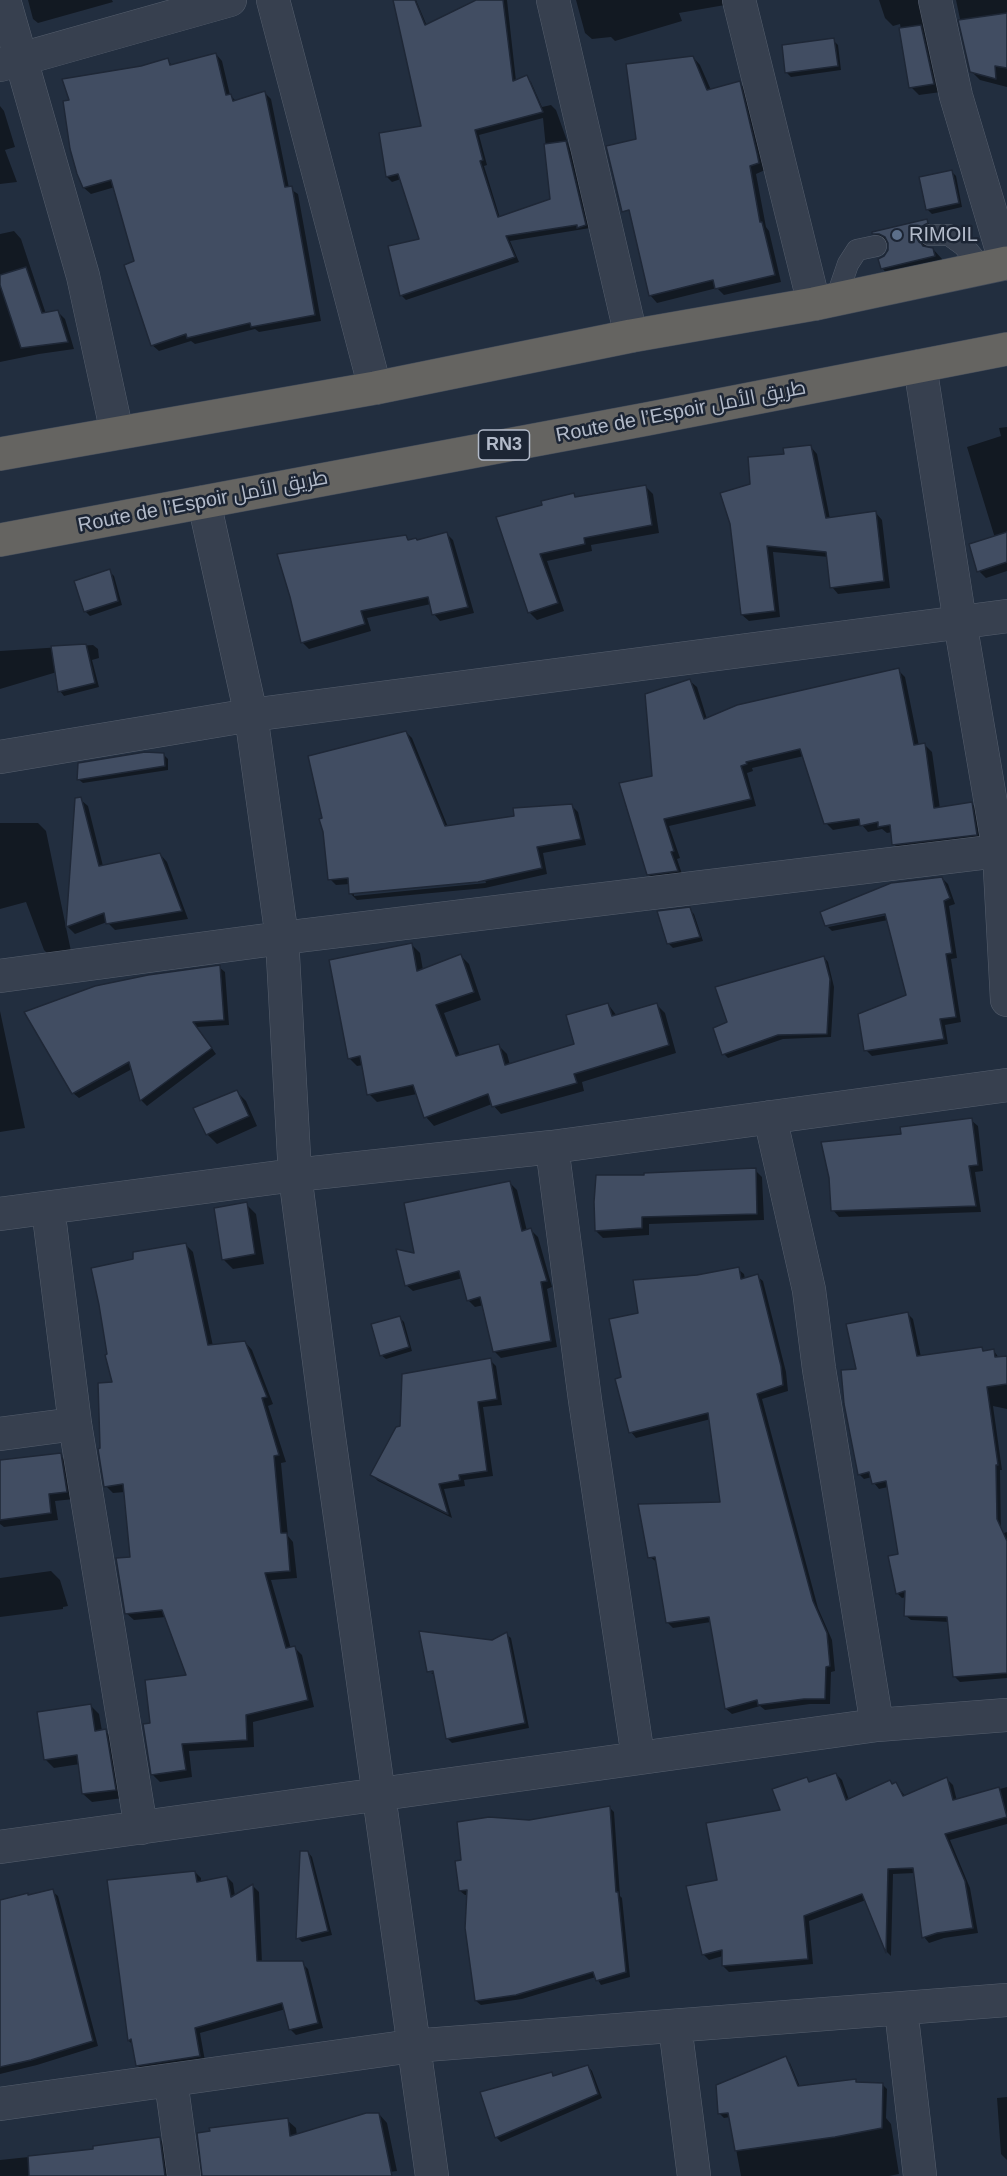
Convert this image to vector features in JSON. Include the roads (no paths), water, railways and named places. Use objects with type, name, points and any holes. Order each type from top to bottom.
[{"type":"highway","points":[[0,454],[375,388],[631,336],[825,301],[998,265]]},
{"type":"highway","name":"Route de l’Espoir طريق الأمل","points":[[0,540],[1007,349]]},
{"type":"street","points":[[4,0],[10,63],[83,276],[117,433]]},
{"type":"street","points":[[10,63],[230,0]]},
{"type":"street","points":[[273,0],[375,388]]},
{"type":"street","points":[[553,0],[631,336]]},
{"type":"street","points":[[739,0],[825,301]]},
{"type":"street","points":[[934,0],[998,265]]},
{"type":"street","points":[[920,366],[960,622],[1003,851],[1007,1000]]},
{"type":"street","points":[[204,502],[251,716],[282,938],[295,1174],[412,2046],[432,2176]]},
{"type":"street","points":[[0,758],[251,716],[1007,616]]},
{"type":"street","points":[[0,976],[282,938],[1003,851]]},
{"type":"street","points":[[0,1214],[295,1174],[552,1147],[1007,1085]]},
{"type":"street","points":[[770,1117],[809,1290],[819,1370],[878,1725]]},
{"type":"street","points":[[552,1147],[585,1400],[638,1757]]},
{"type":"street","points":[[48,1208],[75,1424],[141,1828]]},
{"type":"street","points":[[0,1434],[75,1424]]},
{"type":"street","points":[[0,1847],[878,1725],[1007,1715]]},
{"type":"street","points":[[0,2104],[412,2046],[1007,2000]]},
{"type":"street","points":[[901,2009],[920,2176]]},
{"type":"street","points":[[675,2026],[694,2176]]},
{"type":"street","points":[[171,2081],[184,2176]]},
{"type":"lane","points":[[930,235],[949,235],[998,265]]},
{"type":"lane","points":[[825,301],[857,250],[876,246]]},
{"type":"place","name":"RIMOIL","points":[[897,235]]}]
